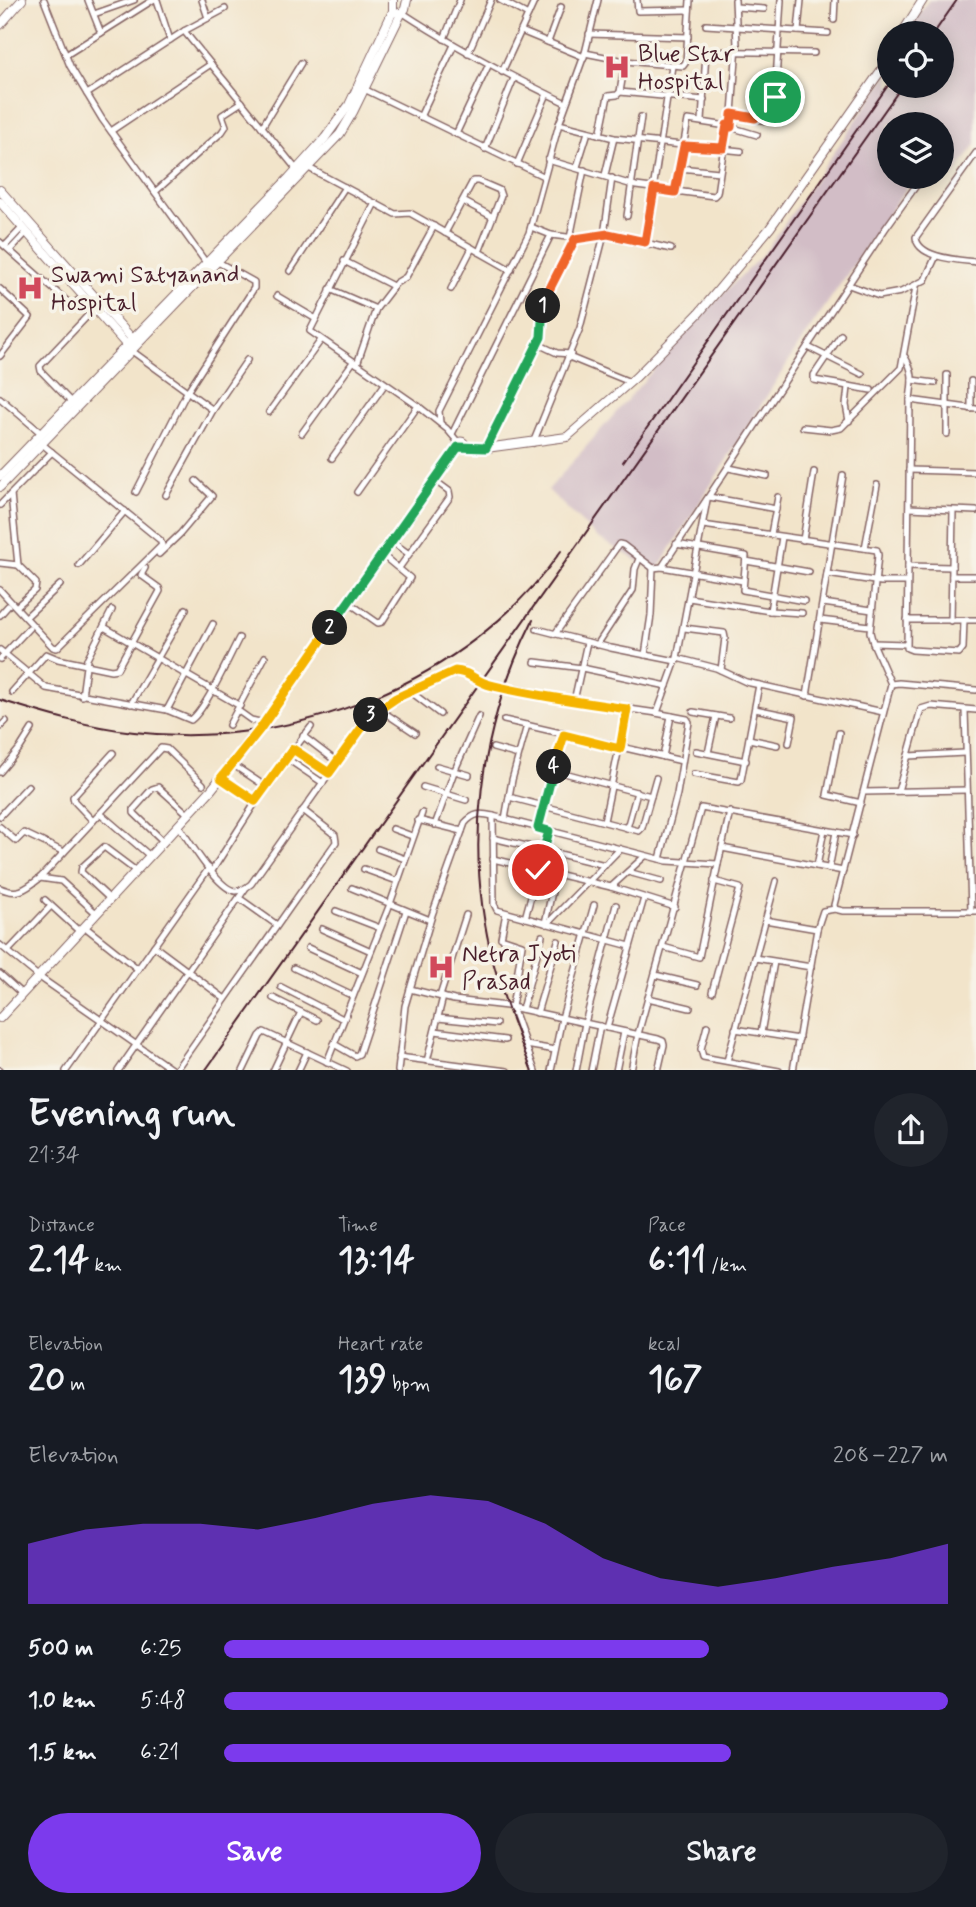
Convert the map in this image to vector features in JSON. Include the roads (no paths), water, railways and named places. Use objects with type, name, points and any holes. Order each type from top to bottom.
[{"type":"street","points":[[0,25],[22,0]]},
{"type":"street","points":[[44,0],[66,55],[87,94],[209,266]]},
{"type":"street","points":[[89,0],[101,33]]},
{"type":"street","points":[[94,13],[134,0]]},
{"type":"street","points":[[66,55],[155,0],[170,40]]},
{"type":"street","points":[[202,0],[208,18]]},
{"type":"street","points":[[393,0],[399,13],[502,72],[566,103]]},
{"type":"street","points":[[0,488],[74,405],[302,169],[340,134],[407,0]]},
{"type":"street","points":[[443,39],[460,0]]},
{"type":"street","points":[[468,53],[491,0]]},
{"type":"street","points":[[500,0],[528,15]]},
{"type":"street","points":[[502,72],[535,0]]},
{"type":"street","points":[[440,423],[439,411],[531,227],[559,124],[584,55],[597,0]]},
{"type":"street","points":[[637,0],[638,11],[689,10]]},
{"type":"street","points":[[521,31],[584,55],[684,66],[690,0]]},
{"type":"street","points":[[548,160],[632,185],[715,195],[732,114],[736,53],[735,0]]},
{"type":"street","points":[[755,118],[762,98],[775,97],[781,0]]},
{"type":"street","points":[[797,31],[801,0]]},
{"type":"street","points":[[834,20],[835,0]]},
{"type":"street","points":[[910,21],[923,0]]},
{"type":"street","points":[[548,42],[561,7]]},
{"type":"street","points":[[736,7],[764,9]]},
{"type":"street","points":[[87,94],[184,31],[225,9]]},
{"type":"street","points":[[706,24],[828,33]]},
{"type":"street","points":[[184,31],[262,127],[302,169],[345,187],[395,214],[410,213],[511,270]]},
{"type":"street","points":[[589,34],[688,37]]},
{"type":"street","points":[[420,117],[454,45]]},
{"type":"street","points":[[687,51],[814,53]]},
{"type":"street","points":[[702,121],[706,51]]},
{"type":"street","points":[[620,92],[625,61]]},
{"type":"street","points":[[262,127],[301,63]]},
{"type":"street","points":[[111,131],[211,64]]},
{"type":"street","points":[[456,134],[489,64]]},
{"type":"street","points":[[645,242],[672,66]]},
{"type":"street","points":[[375,203],[310,331],[418,406],[452,434],[460,445],[486,448],[561,440],[573,434],[630,382],[699,313],[770,228],[877,76]]},
{"type":"street","points":[[485,149],[514,78]]},
{"type":"street","points":[[361,88],[543,176]]},
{"type":"street","points":[[600,135],[608,96],[620,92],[704,100]]},
{"type":"street","points":[[517,164],[547,94]]},
{"type":"street","points":[[155,192],[222,132],[226,126],[222,115],[242,102]]},
{"type":"street","points":[[732,114],[766,121]]},
{"type":"street","points":[[627,216],[641,117]]},
{"type":"street","points":[[675,192],[688,120],[729,126],[757,135]]},
{"type":"street","points":[[559,124],[614,138],[741,151]]},
{"type":"street","points":[[577,167],[588,132]]},
{"type":"street","points":[[605,176],[614,138]]},
{"type":"street","points":[[976,153],[916,237],[920,248],[936,256],[976,262]]},
{"type":"street","points":[[680,168],[719,172]]},
{"type":"street","points":[[209,266],[218,262],[302,169]]},
{"type":"street","points":[[486,448],[543,331],[544,300],[572,238],[584,170]]},
{"type":"street","points":[[533,443],[580,328],[604,235],[612,178]]},
{"type":"street","points":[[445,233],[474,180],[499,190],[501,196],[493,217],[451,289]]},
{"type":"street","points":[[290,271],[345,187]]},
{"type":"street","points":[[662,567],[914,189]]},
{"type":"street","points":[[0,190],[94,309],[132,346],[187,392],[214,410]]},
{"type":"street","points":[[463,201],[493,217]]},
{"type":"street","points":[[0,202],[132,346]]},
{"type":"street","points":[[302,433],[355,363],[376,309],[393,286],[406,277],[433,226]]},
{"type":"street","points":[[531,227],[551,235],[572,238],[604,235],[671,249]]},
{"type":"street","points":[[24,231],[5,246],[69,303],[83,297]]},
{"type":"street","points":[[452,434],[551,235]]},
{"type":"street","points":[[849,285],[871,294],[885,296],[916,287],[928,275],[936,256]]},
{"type":"street","points":[[344,261],[393,286]]},
{"type":"street","points":[[136,492],[187,392],[254,285],[218,262]]},
{"type":"street","points":[[803,427],[838,430],[901,368],[916,287]]},
{"type":"street","points":[[0,289],[30,317],[0,356]]},
{"type":"street","points":[[330,289],[376,309]]},
{"type":"street","points":[[277,296],[316,318]]},
{"type":"street","points":[[74,405],[41,371],[40,366],[94,309]]},
{"type":"street","points":[[841,335],[814,375],[814,380],[871,390]]},
{"type":"street","points":[[269,412],[321,340]]},
{"type":"street","points":[[538,344],[630,382]]},
{"type":"street","points":[[808,346],[862,374]]},
{"type":"street","points":[[552,351],[564,368]]},
{"type":"street","points":[[905,357],[913,370],[910,400],[907,648],[959,653],[962,648],[964,620]]},
{"type":"street","points":[[166,495],[214,410],[247,360]]},
{"type":"street","points":[[947,375],[947,433]]},
{"type":"street","points":[[912,380],[935,383]]},
{"type":"street","points":[[910,400],[973,409],[971,381]]},
{"type":"street","points":[[332,458],[384,384]]},
{"type":"street","points":[[848,387],[846,405],[849,421]]},
{"type":"street","points":[[0,398],[41,433]]},
{"type":"street","points":[[0,476],[41,433],[74,405]]},
{"type":"street","points":[[357,492],[418,406]]},
{"type":"street","points":[[0,590],[53,647],[59,647],[161,548],[160,540],[42,444]]},
{"type":"street","points":[[0,1018],[221,778],[264,723],[460,445]]},
{"type":"street","points":[[0,505],[51,452]]},
{"type":"street","points":[[729,468],[767,476]]},
{"type":"street","points":[[909,470],[976,472]]},
{"type":"street","points":[[803,540],[814,472]]},
{"type":"street","points":[[807,696],[843,475]]},
{"type":"street","points":[[399,568],[450,497],[449,491],[434,480]]},
{"type":"street","points":[[12,692],[46,654],[58,659],[115,670],[160,590],[140,573],[180,534],[212,496],[196,481]]},
{"type":"street","points":[[865,548],[877,485]]},
{"type":"street","points":[[11,494],[18,565],[36,585],[35,590],[17,606]]},
{"type":"street","points":[[771,534],[778,497]]},
{"type":"street","points":[[708,498],[776,509]]},
{"type":"street","points":[[655,713],[659,711],[677,659],[708,498]]},
{"type":"street","points":[[909,508],[976,511]]},
{"type":"street","points":[[79,565],[125,511]]},
{"type":"street","points":[[951,621],[953,511]]},
{"type":"street","points":[[703,525],[878,552],[870,626],[873,643],[891,684],[834,901],[835,909]]},
{"type":"street","points":[[770,611],[782,537]]},
{"type":"street","points":[[391,541],[409,554]]},
{"type":"street","points":[[677,544],[746,556],[743,590],[804,601]]},
{"type":"street","points":[[555,634],[617,546],[623,545],[653,568],[662,567],[743,582]]},
{"type":"street","points":[[348,602],[381,623],[410,581],[410,577],[382,554]]},
{"type":"street","points":[[597,645],[633,590],[639,559]]},
{"type":"street","points":[[746,561],[810,572]]},
{"type":"street","points":[[0,563],[18,565]]},
{"type":"street","points":[[908,566],[952,568]]},
{"type":"street","points":[[645,655],[651,615],[653,568]]},
{"type":"street","points":[[827,574],[875,581],[907,582]]},
{"type":"street","points":[[952,576],[976,576]]},
{"type":"street","points":[[27,616],[60,585]]},
{"type":"street","points":[[690,598],[770,611],[802,613]]},
{"type":"street","points":[[823,603],[872,610]]},
{"type":"street","points":[[0,615],[8,606]]},
{"type":"street","points":[[131,704],[187,609]]},
{"type":"street","points":[[82,696],[86,664],[112,610]]},
{"type":"street","points":[[820,620],[870,626]]},
{"type":"street","points":[[907,620],[976,620]]},
{"type":"street","points":[[167,710],[213,624]]},
{"type":"street","points":[[104,627],[211,690],[251,720],[264,723]]},
{"type":"street","points":[[29,628],[2,654],[46,688],[167,710],[193,719],[239,638]]},
{"type":"street","points":[[684,628],[724,633],[721,670]]},
{"type":"street","points":[[537,629],[597,645],[677,659],[721,670],[742,681],[883,712]]},
{"type":"street","points":[[574,701],[587,642]]},
{"type":"street","points":[[873,643],[906,644]]},
{"type":"street","points":[[229,725],[265,657]]},
{"type":"street","points":[[535,662],[582,668],[667,686]]},
{"type":"street","points":[[118,1070],[364,723],[379,709],[444,674],[459,671],[486,684],[688,720],[677,794],[660,859]]},
{"type":"street","points":[[891,684],[899,682],[976,690]]},
{"type":"street","points":[[694,774],[739,782],[741,780],[759,685]]},
{"type":"street","points":[[411,692],[440,713]]},
{"type":"street","points":[[898,791],[921,709],[931,706],[976,710]]},
{"type":"street","points":[[379,709],[415,733]]},
{"type":"street","points":[[604,821],[627,709]]},
{"type":"street","points":[[755,709],[794,717],[789,743]]},
{"type":"street","points":[[793,1070],[817,929],[823,911],[974,911],[965,710]]},
{"type":"street","points":[[693,712],[729,718]]},
{"type":"street","points":[[435,825],[453,772],[479,716]]},
{"type":"street","points":[[663,757],[671,716]]},
{"type":"street","points":[[708,753],[716,716]]},
{"type":"street","points":[[504,720],[620,749],[682,761]]},
{"type":"street","points":[[0,727],[6,721]]},
{"type":"street","points":[[505,819],[527,726]]},
{"type":"street","points":[[66,1070],[210,870],[255,801],[311,727]]},
{"type":"street","points":[[0,772],[32,729]]},
{"type":"street","points":[[839,733],[828,795],[861,803]]},
{"type":"street","points":[[538,828],[564,735]]},
{"type":"street","points":[[303,736],[337,762]]},
{"type":"street","points":[[750,739],[777,746]]},
{"type":"street","points":[[0,888],[19,893],[40,878],[161,748],[167,749],[203,784]]},
{"type":"street","points":[[494,748],[519,755]]},
{"type":"street","points":[[293,749],[329,773]]},
{"type":"street","points":[[696,751],[746,761]]},
{"type":"street","points":[[93,821],[73,797],[113,753]]},
{"type":"street","points":[[908,756],[965,753]]},
{"type":"street","points":[[286,758],[323,783]]},
{"type":"street","points":[[232,764],[260,782]]},
{"type":"street","points":[[437,766],[469,775]]},
{"type":"street","points":[[553,770],[652,796]]},
{"type":"street","points":[[221,778],[255,801]]},
{"type":"street","points":[[509,797],[639,831],[656,778]]},
{"type":"street","points":[[0,816],[28,786]]},
{"type":"street","points":[[164,842],[134,813],[152,789],[158,787],[189,815]]},
{"type":"street","points":[[423,787],[466,800]]},
{"type":"street","points":[[864,792],[967,790]]},
{"type":"street","points":[[627,828],[637,792]]},
{"type":"street","points":[[631,1070],[638,1034],[701,808],[853,835]]},
{"type":"street","points":[[0,945],[101,1021],[175,1070],[337,839],[303,810]]},
{"type":"street","points":[[663,947],[699,957],[730,812]]},
{"type":"street","points":[[326,1070],[343,1018],[390,904],[422,813]]},
{"type":"street","points":[[398,1070],[403,1014],[430,920],[465,823],[473,816],[479,813],[493,816],[660,859],[718,864]]},
{"type":"street","points":[[101,814],[150,856]]},
{"type":"street","points":[[493,816],[494,904],[497,910],[630,946]]},
{"type":"street","points":[[418,820],[462,831]]},
{"type":"street","points":[[178,826],[210,870],[230,889],[245,889]]},
{"type":"street","points":[[0,827],[16,841],[23,833],[64,852]]},
{"type":"street","points":[[393,829],[412,836]]},
{"type":"street","points":[[817,866],[824,830]]},
{"type":"street","points":[[525,918],[549,831]]},
{"type":"street","points":[[829,869],[836,832]]},
{"type":"street","points":[[494,838],[605,865]]},
{"type":"street","points":[[110,900],[81,872],[82,867],[104,847],[136,871]]},
{"type":"street","points":[[722,848],[843,871]]},
{"type":"street","points":[[378,849],[405,859]]},
{"type":"street","points":[[546,924],[620,849]]},
{"type":"street","points":[[611,887],[645,856]]},
{"type":"street","points":[[493,859],[611,887],[675,907]]},
{"type":"street","points":[[364,869],[397,881]]},
{"type":"street","points":[[628,872],[661,881]]},
{"type":"street","points":[[546,924],[556,874]]},
{"type":"street","points":[[40,878],[61,881],[97,914]]},
{"type":"street","points":[[712,992],[740,888],[714,881]]},
{"type":"street","points":[[727,1061],[776,881]]},
{"type":"street","points":[[352,888],[430,920]]},
{"type":"street","points":[[239,898],[277,925]]},
{"type":"street","points":[[591,1070],[644,898]]},
{"type":"street","points":[[44,900],[138,969]]},
{"type":"street","points":[[551,1070],[562,1018],[594,905]]},
{"type":"street","points":[[576,1070],[584,1023],[616,905]]},
{"type":"street","points":[[8,951],[51,906]]},
{"type":"street","points":[[336,911],[380,928]]},
{"type":"street","points":[[334,1044],[355,1056],[359,1054],[406,911]]},
{"type":"street","points":[[506,913],[501,938],[522,945],[512,1007],[535,1070]]},
{"type":"street","points":[[427,1061],[466,915]]},
{"type":"street","points":[[765,920],[817,929]]},
{"type":"street","points":[[322,929],[371,951]]},
{"type":"street","points":[[522,1009],[542,936]]},
{"type":"street","points":[[537,1013],[558,941]]},
{"type":"street","points":[[154,947],[225,999]]},
{"type":"street","points":[[308,948],[362,973]]},
{"type":"street","points":[[755,958],[811,967]]},
{"type":"street","points":[[761,1033],[774,962]]},
{"type":"street","points":[[294,968],[353,996]]},
{"type":"street","points":[[0,974],[22,994]]},
{"type":"street","points":[[655,975],[697,985]]},
{"type":"street","points":[[281,987],[343,1018]]},
{"type":"street","points":[[410,989],[442,997],[522,1009],[663,1041],[658,1070]]},
{"type":"street","points":[[274,998],[317,1020]]},
{"type":"street","points":[[648,998],[690,1008]]},
{"type":"street","points":[[273,1070],[300,1012]]},
{"type":"street","points":[[438,1018],[496,1024]]},
{"type":"street","points":[[707,1026],[701,1049],[701,1055],[705,1058],[779,1070]]},
{"type":"street","points":[[736,1029],[799,1039]]},
{"type":"street","points":[[435,1031],[505,1040]]},
{"type":"street","points":[[243,1070],[262,1032],[347,1070]]},
{"type":"street","points":[[616,1070],[624,1032]]},
{"type":"street","points":[[526,1045],[555,1051]]},
{"type":"street","points":[[298,1070],[307,1052]]},
{"type":"street","points":[[399,1057],[508,1070]]},
{"type":"street","points":[[437,1070],[439,1062]]},
{"type":"railway","points":[[942,21],[957,0]]},
{"type":"railway","points":[[623,462],[879,98]]},
{"type":"railway","points":[[206,1070],[894,98]]},
{"type":"railway","points":[[0,700],[83,723],[134,732],[194,735],[255,730],[314,718],[372,698],[427,671],[477,638],[522,597],[561,551]]},
{"type":"railway","points":[[532,1070],[494,965],[479,877],[478,833],[489,746],[500,703],[533,620]]},
{"type":"place","name":"Blue Star Hospital","points":[[617,67]]},
{"type":"place","name":"Swami Satyanand Hospital","points":[[30,288]]},
{"type":"place","name":"Netra Jyoti Prasad","points":[[441,967]]}]
